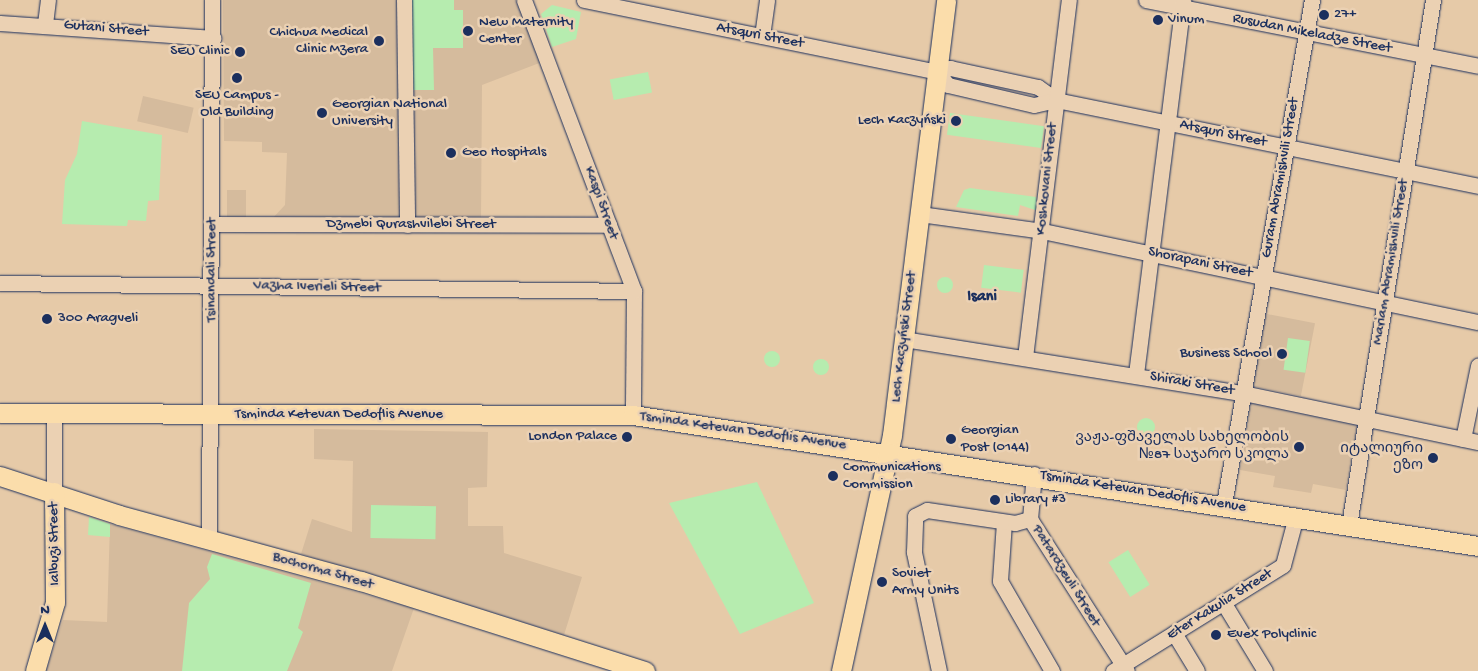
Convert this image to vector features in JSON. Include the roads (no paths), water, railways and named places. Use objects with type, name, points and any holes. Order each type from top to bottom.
[{"type":"main road","name":"Lech Kaczyński Street","points":[[841,671],[888,453],[946,0]]},
{"type":"main road","name":"Tsminda Ketevan Dedoflis Avenue","points":[[0,413],[633,415],[1034,474],[1478,546]]},
{"type":"main road","name":"Bochorma Street","points":[[1,478],[361,581],[645,671]]},
{"type":"main road","name":"Ialbuzi Street","points":[[35,671],[55,602],[54,492]]},
{"type":"street","points":[[44,24],[48,0]]},
{"type":"street","name":"Tsinandali Street","points":[[209,539],[212,415],[212,0]]},
{"type":"street","points":[[404,0],[407,224]]},
{"type":"street","name":"Kaspi Street","points":[[524,0],[634,291],[633,415]]},
{"type":"street","points":[[762,36],[767,0]]},
{"type":"street","name":"Koshkovani Street","points":[[1025,357],[1069,0]]},
{"type":"street","name":"Rusudan Mikeladze Street","points":[[1146,0],[1183,4],[1306,35],[1478,66]]},
{"type":"street","name":"Guram Abramishvili Street","points":[[1224,504],[1312,0]]},
{"type":"street","name":"Mariam Abramishvili Street","points":[[1349,525],[1433,0]]},
{"type":"street","name":"Atsquri Street","points":[[592,1],[937,72],[950,68],[1038,87],[1056,100],[1478,186]]},
{"type":"street","points":[[1136,374],[1183,4]]},
{"type":"street","name":"Gutani Street","points":[[0,23],[44,24],[213,38]]},
{"type":"street","name":"Shorapani Street","points":[[920,214],[1042,230],[1478,322]]},
{"type":"street","name":"Dzmebi Qurashvilebi Street","points":[[212,224],[609,225]]},
{"type":"street","name":"Vazha Iverieli Street","points":[[0,283],[634,291]]},
{"type":"street","name":"Shiraki Street","points":[[904,339],[1136,374],[1242,393],[1478,442]]},
{"type":"street","points":[[1463,438],[1478,366]]},
{"type":"street","name":"Ialbuzi Street","points":[[54,413],[54,492]]},
{"type":"street","name":"Patardzeuli Street","points":[[1034,474],[1030,519],[1121,669]]},
{"type":"street","points":[[939,671],[914,552],[916,516],[927,510],[1004,522],[1030,519]]},
{"type":"street","name":"Eter Kakulia Street","points":[[1121,669],[1174,633],[1283,565],[1296,516]]},
{"type":"street","points":[[1004,522],[1000,581],[1052,671]]},
{"type":"street","points":[[1223,602],[1265,671]]},
{"type":"street","points":[[1174,633],[1197,671]]},
{"type":"place","name":"27+","points":[[1324,15]]},
{"type":"place","name":"Vinum","points":[[1158,20]]},
{"type":"place","name":"New Maternity Center","points":[[468,31]]},
{"type":"place","name":"Chichua Medical Clinic Mzera","points":[[379,41]]},
{"type":"place","name":"SEU Clinic","points":[[240,52]]},
{"type":"place","name":"SEU Campus - Old Building","points":[[237,78]]},
{"type":"place","name":"Georgian National University","points":[[322,113]]},
{"type":"place","name":"Lech Kaczyński","points":[[956,121]]},
{"type":"place","name":"Geo Hospitals","points":[[451,153]]},
{"type":"place","name":"300 Aragveli","points":[[47,319]]},
{"type":"place","name":"Business School","points":[[1282,354]]},
{"type":"place","name":"London Palace","points":[[627,437]]},
{"type":"place","name":"Georgian Post (0144)","points":[[951,439]]},
{"type":"place","name":"ვაჟა-ფშაველას სახელობის №87 საჯარო სკოლა","points":[[1299,447]]},
{"type":"place","name":"იტალიური ეზო","points":[[1433,458]]},
{"type":"place","name":"Communications Commission","points":[[833,476]]},
{"type":"place","name":"Library #3","points":[[995,500]]},
{"type":"place","name":"Soviet Army Units","points":[[882,582]]},
{"type":"place","name":"Evex Polyclinic","points":[[1216,635]]},
{"type":"district","name":"Isani","points":[[982,298]]}]
